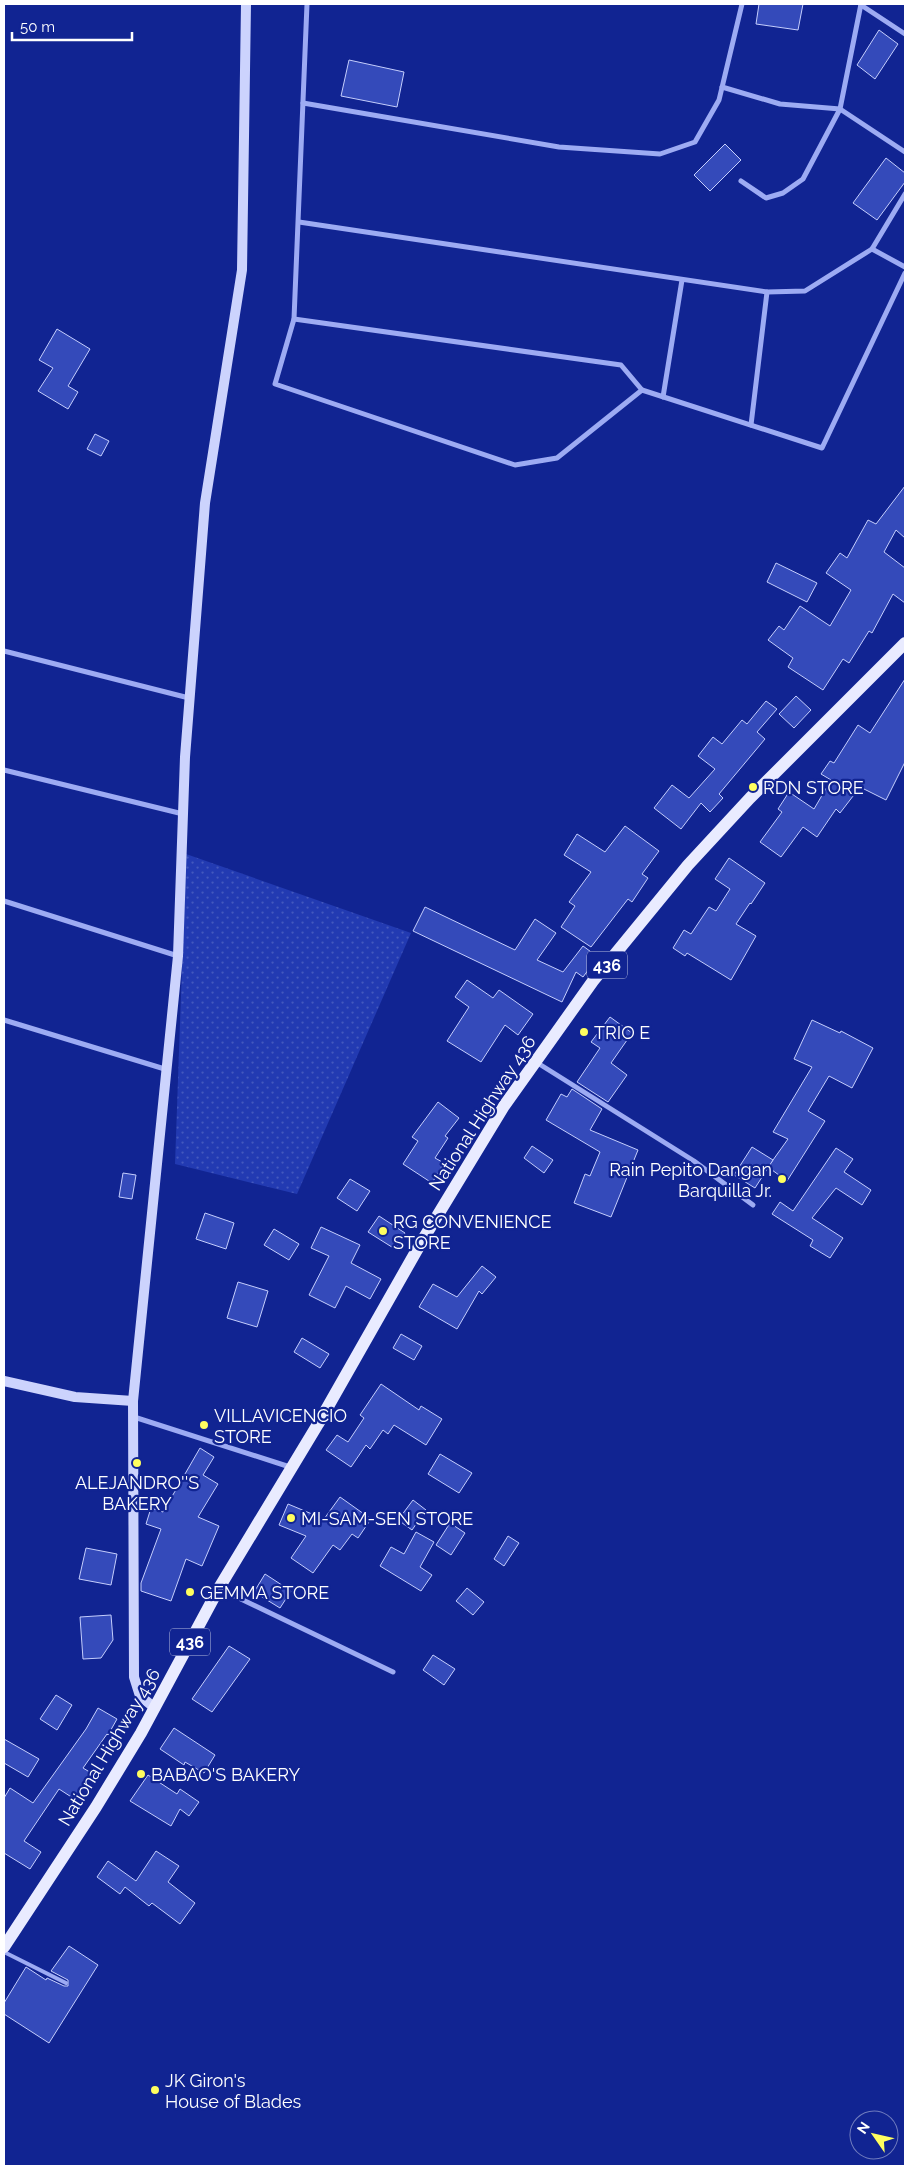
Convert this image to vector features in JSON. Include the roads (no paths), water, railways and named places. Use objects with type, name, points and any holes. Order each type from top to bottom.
[{"type":"main road","name":"National Highway 436","points":[[4,1947],[96,1807],[155,1708],[219,1588],[292,1467],[472,1156],[535,1061],[594,981],[688,866],[750,798],[905,643]]},
{"type":"street","points":[[155,1708],[140,1696],[134,1677],[133,1401],[168,1070],[178,956],[189,698],[204,503],[242,270],[246,4]]},
{"type":"street","points":[[307,4],[294,319],[274,384],[515,465],[557,458],[642,390]]},
{"type":"street","points":[[303,103],[558,147],[660,154],[694,142],[719,100],[742,4]]},
{"type":"street","points":[[741,182],[766,198],[783,193],[803,179],[840,109],[861,5],[905,34]]},
{"type":"street","points":[[722,87],[780,104],[840,109],[905,152]]},
{"type":"street","points":[[299,222],[767,292],[805,291],[872,249],[905,194]]},
{"type":"street","points":[[872,249],[905,267]]},
{"type":"street","points":[[294,319],[621,365],[642,390],[822,448],[905,274]]},
{"type":"street","points":[[664,397],[682,280]]},
{"type":"street","points":[[751,425],[767,292]]},
{"type":"street","points":[[4,651],[189,698]]},
{"type":"street","points":[[4,770],[183,814]]},
{"type":"street","points":[[4,901],[178,956]]},
{"type":"street","points":[[4,1020],[168,1070]]},
{"type":"street","points":[[535,1061],[694,1160],[753,1205]]},
{"type":"street","points":[[4,1381],[75,1397],[133,1401]]},
{"type":"street","points":[[134,1416],[292,1467]]},
{"type":"street","points":[[219,1588],[393,1672]]},
{"type":"lane","points":[[4,1952],[66,1983]]},
{"type":"place","name":"RDN STORE","points":[[753,787]]},
{"type":"place","name":"TRIO E","points":[[584,1032]]},
{"type":"place","name":"Rain Pepito Dangan Barquilla Jr.","points":[[782,1179]]},
{"type":"place","name":"RG CONVENIENCE STORE","points":[[383,1231]]},
{"type":"place","name":"VILLAVICENCIO STORE","points":[[204,1425]]},
{"type":"place","name":"ALEJANDRO''S BAKERY","points":[[137,1463]]},
{"type":"place","name":"MI-SAM-SEN STORE","points":[[291,1518]]},
{"type":"place","name":"GEMMA STORE","points":[[190,1592]]},
{"type":"place","name":"BABAO'S BAKERY","points":[[141,1774]]},
{"type":"place","name":"JK Giron's House of Blades","points":[[155,2090]]}]
